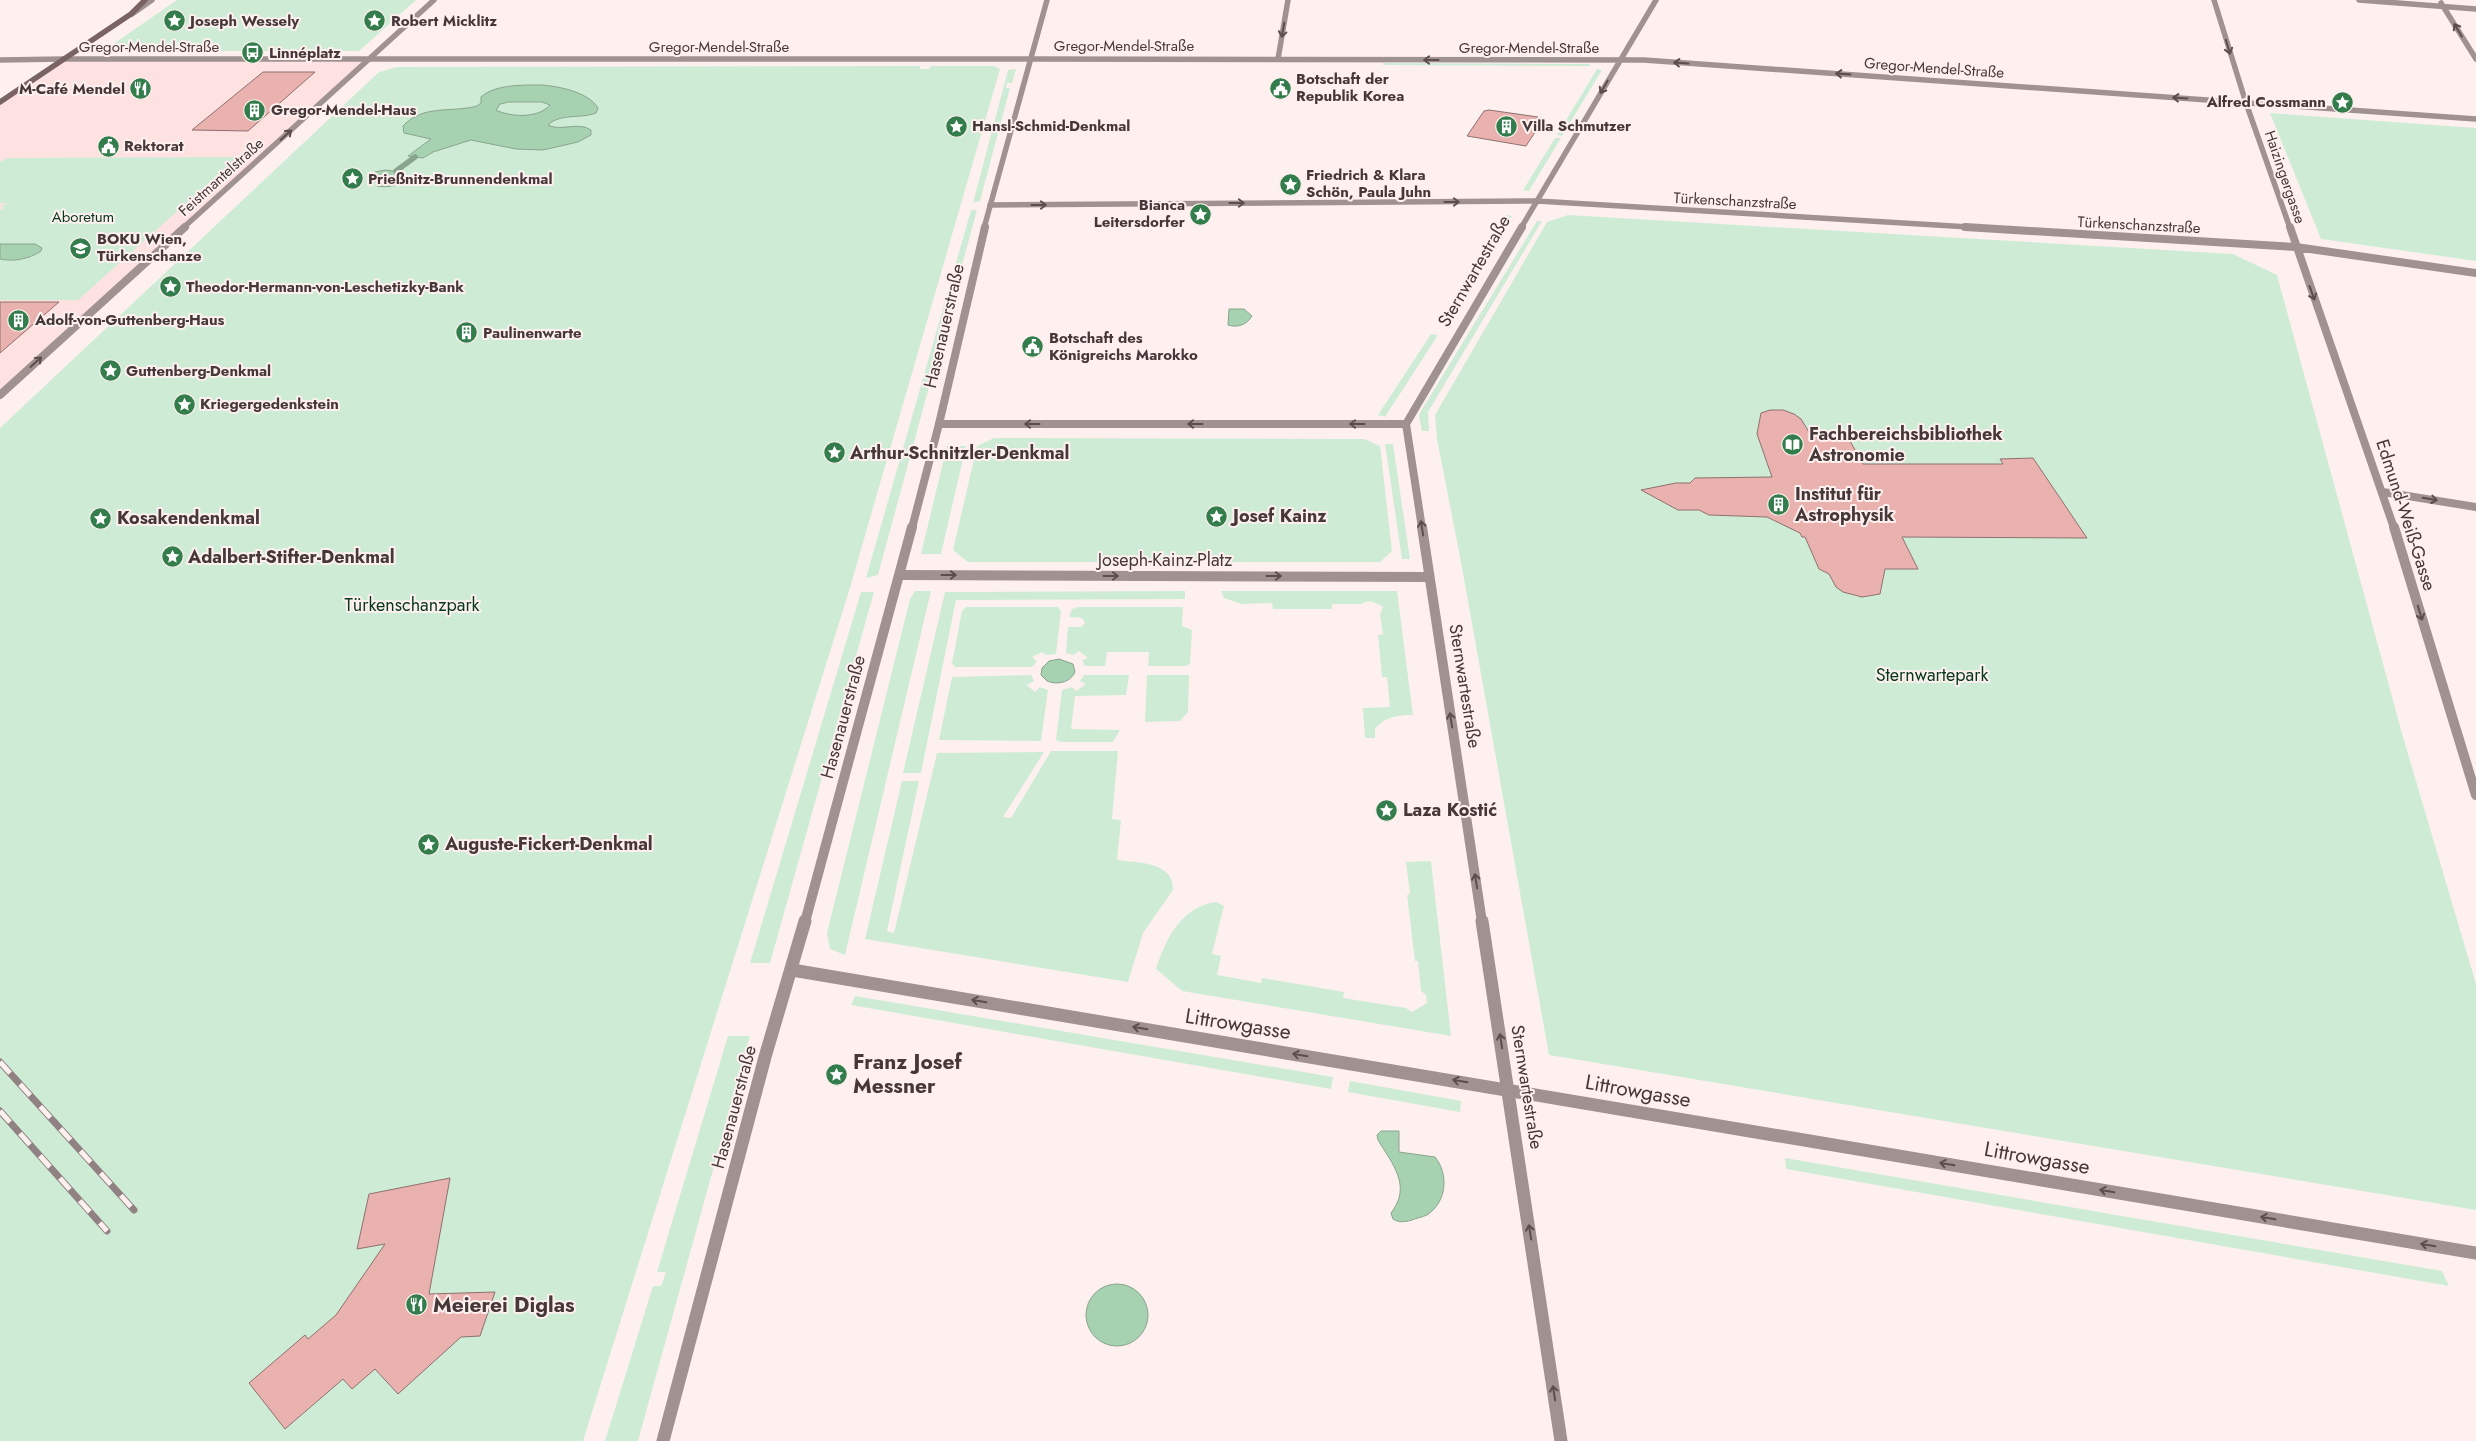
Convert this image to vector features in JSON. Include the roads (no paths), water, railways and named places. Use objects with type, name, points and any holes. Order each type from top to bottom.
[{"type":"main road","points":[[0,102],[131,14],[144,0]]},
{"type":"street","points":[[131,14],[152,0]]},
{"type":"street","points":[[369,60],[434,0]]},
{"type":"street","name":"Hasenauerstraße","points":[[663,1441],[765,1057],[792,970],[900,575],[939,424],[990,205],[1047,0]]},
{"type":"street","points":[[1278,59],[1288,0]]},
{"type":"street","name":"Sternwartestraße","points":[[1561,1441],[1406,424],[1656,0]]},
{"type":"street","name":"Haizingergasse","points":[[2214,0],[2246,103],[2296,247]]},
{"type":"street","points":[[2359,0],[2476,8]]},
{"type":"street","points":[[2440,0],[2476,59]]},
{"type":"street","name":"Gregor-Mendel-Straße","points":[[0,60],[1031,58],[1654,61],[2476,119]]},
{"type":"street","name":"Feistmantelstraße","points":[[0,395],[369,60]]},
{"type":"street","name":"Türkenschanzstraße","points":[[990,205],[1537,201],[2296,247],[2476,272]]},
{"type":"street","name":"Edmund-Weiß-Gasse","points":[[2296,247],[2383,492],[2476,795]]},
{"type":"street","points":[[939,424],[1406,424]]},
{"type":"street","points":[[2383,492],[2476,507]]},
{"type":"street","name":"Joseph-Kainz-Platz","points":[[900,575],[1429,576]]},
{"type":"street","name":"Littrowgasse","points":[[792,970],[2476,1253]]},
{"type":"waterway","points":[[396,171],[415,157]]},
{"type":"railway","points":[[0,1062],[134,1210]]},
{"type":"railway","points":[[0,1111],[107,1231]]},
{"type":"place","name":"Joseph Wessely","points":[[174,21]]},
{"type":"place","name":"Robert Micklitz","points":[[375,21]]},
{"type":"place","name":"Linnéplatz","points":[[253,53]]},
{"type":"place","name":"Botschaft der Republik Korea","points":[[1280,88]]},
{"type":"place","name":"M-Café Mendel","points":[[141,89]]},
{"type":"place","name":"Alfred Cossmann","points":[[2342,102]]},
{"type":"place","name":"Gregor-Mendel-Haus","points":[[255,110]]},
{"type":"place","name":"Hansl-Schmid-Denkmal","points":[[956,126]]},
{"type":"place","name":"Villa Schmutzer","points":[[1506,126]]},
{"type":"place","name":"Rektorat","points":[[108,146]]},
{"type":"place","name":"Prießnitz-Brunnendenkmal","points":[[352,179]]},
{"type":"place","name":"Friedrich & Klara Schön, Paula Juhn","points":[[1290,184]]},
{"type":"place","name":"Bianca Leitersdorfer","points":[[1201,214]]},
{"type":"place","name":"BOKU Wien, Türkenschanze","points":[[81,248]]},
{"type":"place","name":"Theodor-Hermann-von-Leschetizky-Bank","points":[[170,287]]},
{"type":"place","name":"Adolf-von-Guttenberg-Haus","points":[[19,320]]},
{"type":"place","name":"Paulinenwarte","points":[[467,333]]},
{"type":"place","name":"Botschaft des Königreichs Marokko","points":[[1033,347]]},
{"type":"place","name":"Guttenberg-Denkmal","points":[[110,371]]},
{"type":"place","name":"Kriegergedenkstein","points":[[184,404]]},
{"type":"place","name":"Fachbereichsbibliothek Astronomie","points":[[1793,444]]},
{"type":"place","name":"Arthur-Schnitzler-Denkmal","points":[[834,453]]},
{"type":"place","name":"Institut für Astrophysik","points":[[1779,504]]},
{"type":"place","name":"Josef Kainz","points":[[1217,516]]},
{"type":"place","name":"Kosakendenkmal","points":[[101,518]]},
{"type":"place","name":"Adalbert-Stifter-Denkmal","points":[[172,557]]},
{"type":"place","name":"Laza Kostić","points":[[1387,810]]},
{"type":"place","name":"Auguste-Fickert-Denkmal","points":[[429,844]]},
{"type":"place","name":"Franz Josef Messner","points":[[837,1074]]},
{"type":"place","name":"Meierei Diglas","points":[[417,1305]]},
{"type":"park label","name":"Aboretum","points":[[83,217]]},
{"type":"park label","name":"Türkenschanzpark","points":[[412,605]]},
{"type":"park label","name":"Sternwartepark","points":[[1932,675]]}]
